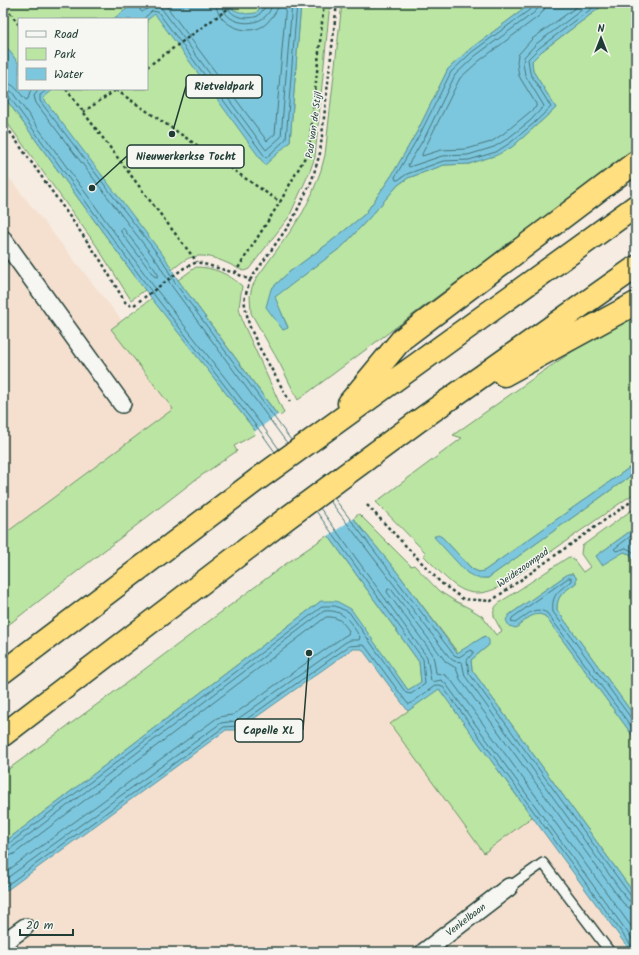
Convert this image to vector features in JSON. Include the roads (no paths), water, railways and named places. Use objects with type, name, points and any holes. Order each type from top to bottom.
[{"type":"highway","points":[[328,428],[402,339],[636,162]]},
{"type":"highway","points":[[3,672],[258,479],[636,206]]},
{"type":"highway","points":[[3,735],[287,518],[417,422],[636,267]]},
{"type":"highway","points":[[417,422],[636,303]]},
{"type":"street","points":[[3,239],[122,404]]},
{"type":"street","name":"Venkelbaan","points":[[429,950],[509,887]]},
{"type":"street","points":[[3,943],[25,927]]},
{"type":"lane","points":[[509,887],[543,863],[610,952]]},
{"type":"water","points":[[133,3],[230,3],[234,10],[246,14],[256,13],[264,3],[301,3],[290,142],[265,165],[155,14],[148,19],[148,18],[114,18]]},
{"type":"water","points":[[532,3],[606,3],[542,51],[532,61],[533,71],[556,108],[512,147],[497,155],[469,164],[444,165],[408,178],[398,185],[343,246],[275,297],[288,328],[283,330],[266,307],[271,289],[288,273],[365,214],[392,175],[418,130],[448,69],[470,49]]},
{"type":"water","points":[[3,42],[18,63],[18,90],[53,90],[43,98],[166,259],[178,280],[353,518],[397,572],[457,653],[485,636],[489,640],[489,645],[471,660],[472,670],[636,896],[636,952],[631,952],[439,689],[408,711],[362,649],[352,649],[238,730],[226,730],[3,893],[3,843],[321,601],[336,601],[351,609],[408,690],[421,682],[419,662],[257,433],[145,290],[3,95]]},
{"type":"water","points":[[636,463],[636,472],[488,578],[477,578],[467,573],[434,537],[438,535],[442,537],[472,569],[479,572],[484,571]]},
{"type":"water","points":[[636,527],[636,565],[630,554],[624,552],[602,565],[596,556]]},
{"type":"water","points":[[568,574],[573,574],[576,577],[576,583],[562,594],[558,601],[557,610],[636,718],[636,740],[545,616],[537,614],[533,615],[516,628],[509,626],[506,620],[509,615]]},
{"type":"place","name":"Rietveldpark","points":[[172,134]]},
{"type":"place","name":"Nieuwerkerkse Tocht","points":[[92,188]]},
{"type":"place","name":"Capelle XL","points":[[309,653]]}]
